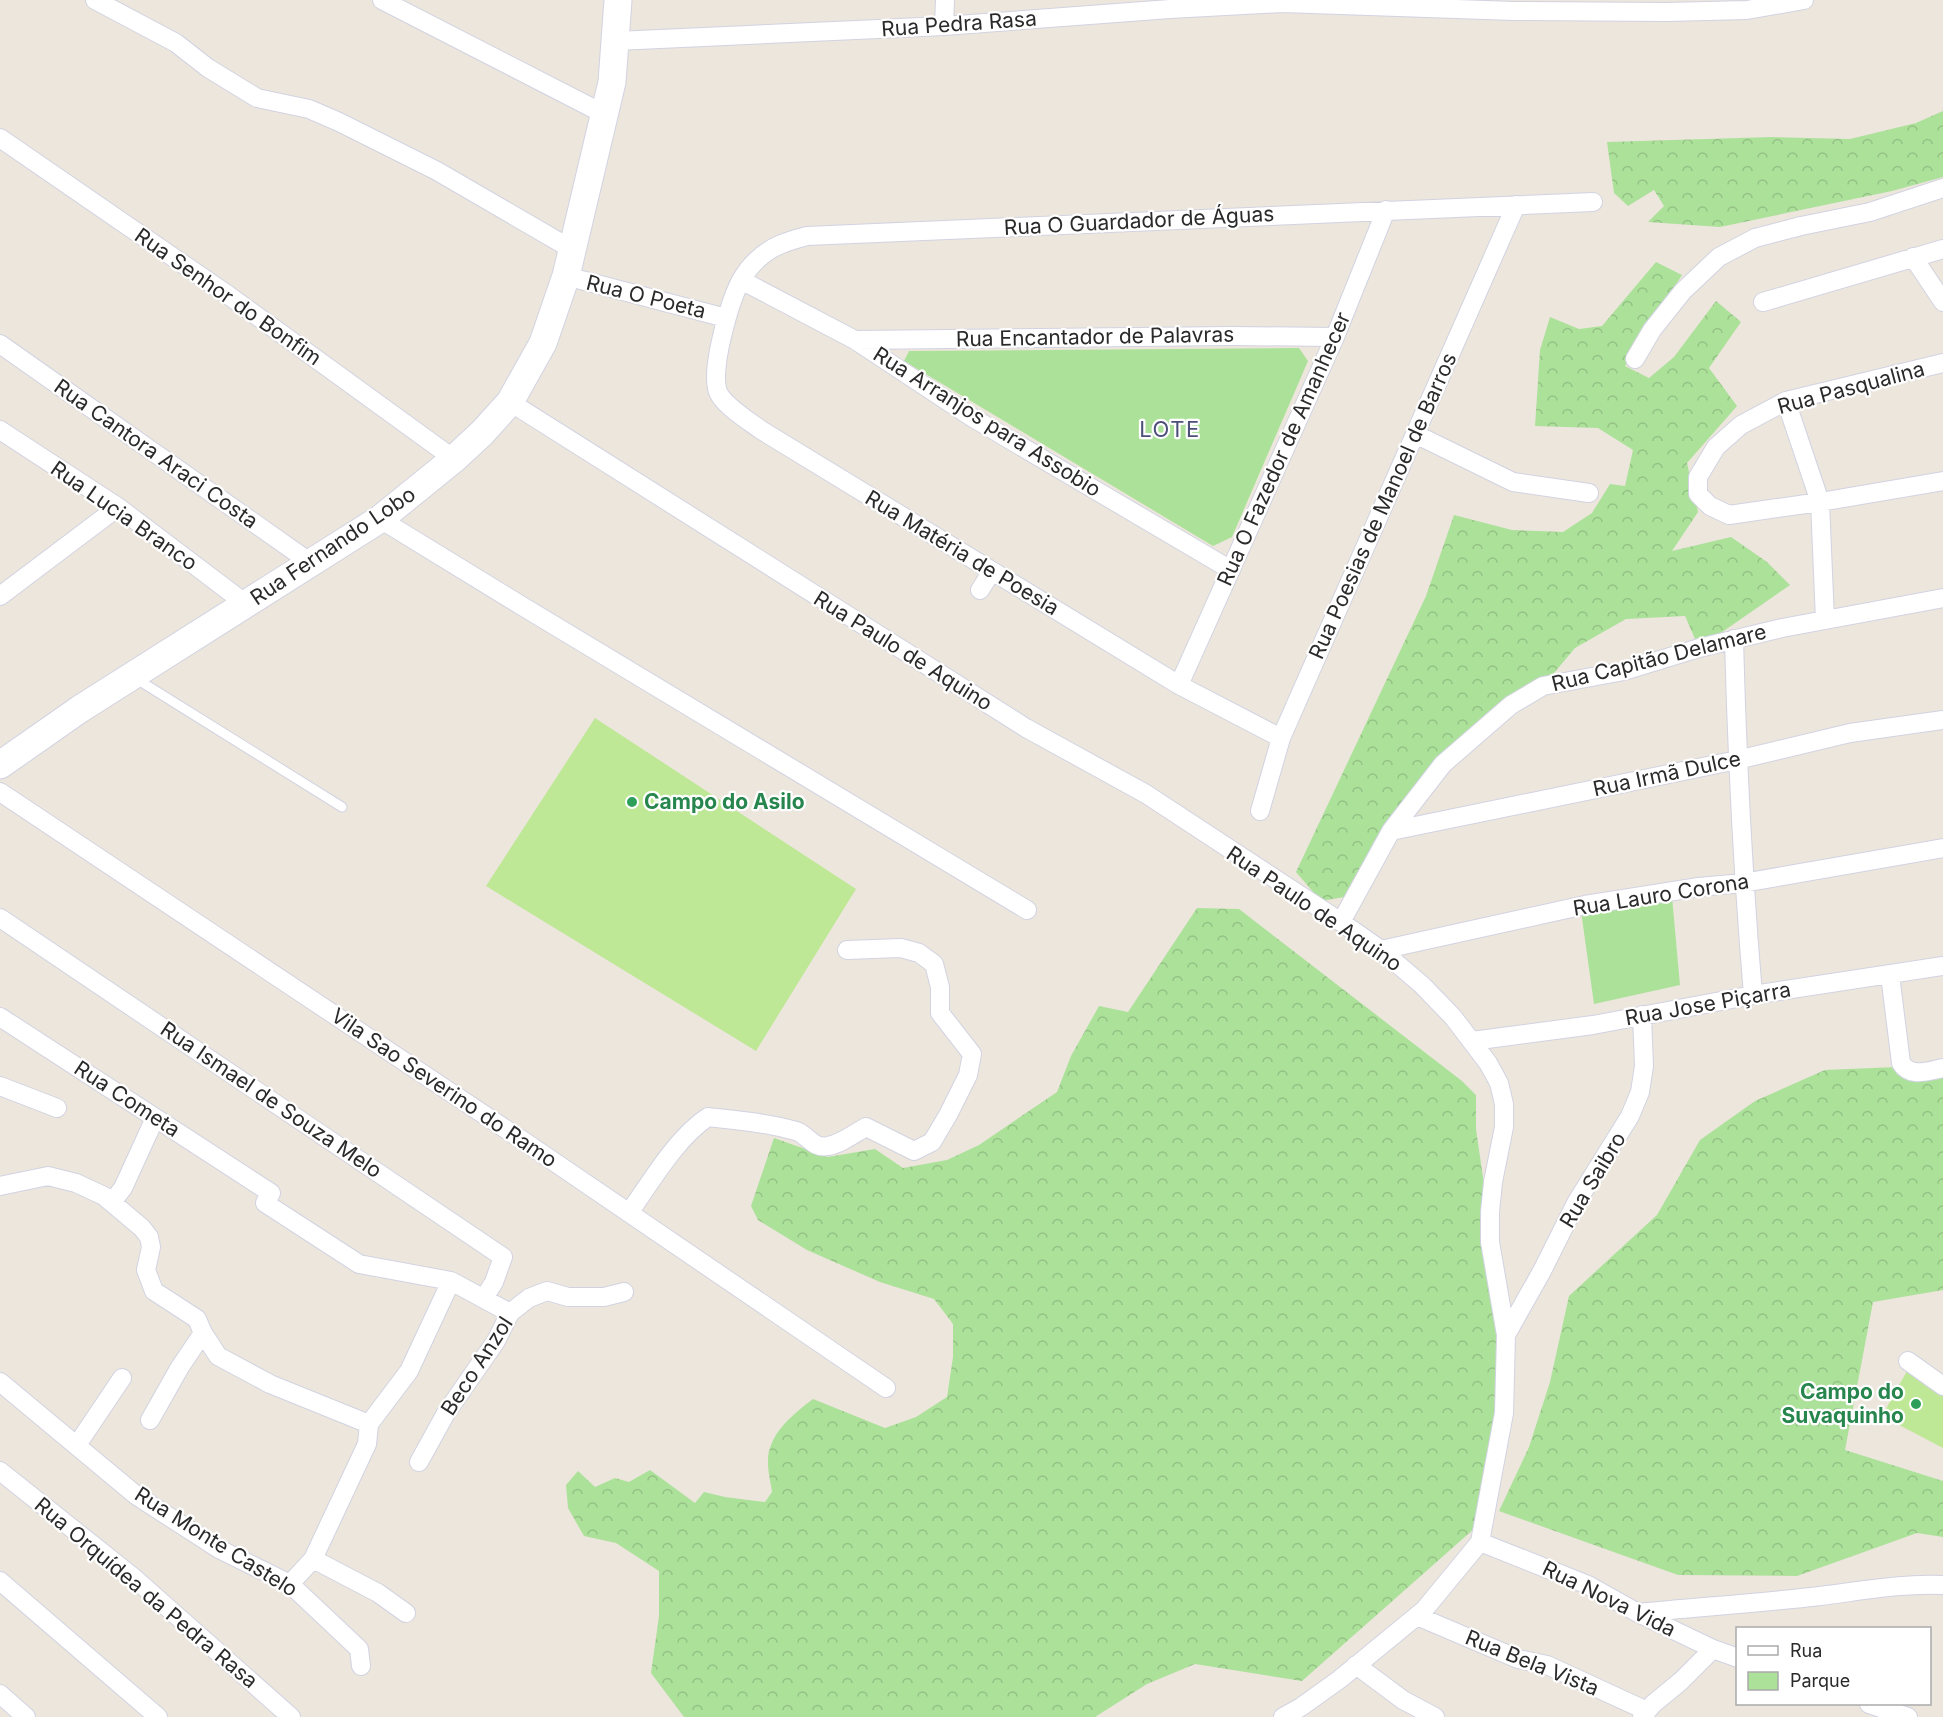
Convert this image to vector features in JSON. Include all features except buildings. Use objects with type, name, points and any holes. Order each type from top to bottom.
[{"type":"main road","name":"Rua Fernando Lobo","points":[[0,765],[80,709],[380,519],[454,459],[510,402],[543,343],[573,250],[612,82],[618,0]]},
{"type":"street","points":[[95,0],[176,43],[208,68],[257,98],[309,109],[339,122],[437,171],[573,250]]},
{"type":"street","points":[[382,0],[606,115]]},
{"type":"street","points":[[944,26],[945,0]]},
{"type":"street","name":"Rua Pedra Rasa","points":[[616,41],[944,26],[1282,2],[1666,6],[1747,5],[1804,0]]},
{"type":"street","name":"Rua Senhor do Bonfim","points":[[0,138],[228,296],[454,459]]},
{"type":"street","points":[[1635,360],[1652,330],[1683,291],[1719,257],[1755,238],[1870,212],[1943,188]]},
{"type":"street","name":"Rua O Guardador de Águas","points":[[726,318],[741,280],[757,260],[779,244],[807,236],[1593,202]]},
{"type":"street","name":"Rua Poesias de Manoel de Barros","points":[[1260,811],[1281,738],[1516,205]]},
{"type":"street","name":"Rua O Fazedor de Amanhecer","points":[[1179,685],[1335,337],[1386,210]]},
{"type":"street","points":[[1762,302],[1943,249]]},
{"type":"street","points":[[1913,257],[1943,302]]},
{"type":"street","name":"Rua O Poeta","points":[[566,276],[726,318]]},
{"type":"street","name":"Rua Arranjos para Assobio","points":[[741,280],[855,340],[973,418],[1231,570]]},
{"type":"street","name":"Rua Matéria de Poesia","points":[[726,318],[715,374],[719,394],[736,412],[761,430],[1179,685],[1281,738]]},
{"type":"street","name":"Rua Encantador de Palavras","points":[[855,340],[1335,337]]},
{"type":"street","name":"Rua Cantora Araci Costa","points":[[0,344],[311,563]]},
{"type":"street","name":"Rua Pasqualina","points":[[1820,502],[1729,515],[1710,506],[1698,494],[1698,477],[1716,447],[1741,425],[1786,401],[1943,363]]},
{"type":"street","points":[[1786,401],[1820,502],[1825,620]]},
{"type":"street","name":"Rua Paulo de Aquino","points":[[510,402],[1016,722],[1146,794],[1341,922],[1381,950],[1422,985],[1472,1041],[1488,1063],[1499,1083],[1504,1104],[1504,1127],[1492,1192],[1490,1242],[1506,1335],[1504,1413],[1480,1542],[1439,1593],[1417,1616],[1301,1707],[1283,1717]]},
{"type":"street","points":[[1415,434],[1513,482],[1588,493]]},
{"type":"street","name":"Rua Lucia Branco","points":[[3,437],[118,507],[246,604]]},
{"type":"street","points":[[1820,502],[1943,481]]},
{"type":"street","points":[[0,596],[118,507]]},
{"type":"street","points":[[380,519],[1028,910]]},
{"type":"street","points":[[980,590],[992,571]]},
{"type":"street","name":"Rua Capitão Delamare","points":[[1341,922],[1390,831],[1443,764],[1511,705],[1543,686],[1624,671],[1734,639],[1943,598]]},
{"type":"street","points":[[1734,639],[1743,883],[1753,995]]},
{"type":"street","name":"Rua Irmã Dulce","points":[[1390,831],[1737,760],[1850,733],[1943,720]]},
{"type":"street","name":"Vila Sao Severino do Ramo","points":[[0,792],[886,1388]]},
{"type":"street","name":"Rua Lauro Corona","points":[[1381,950],[1585,905],[1699,887],[1743,883],[1943,848]]},
{"type":"street","name":"Rua Ismael de Souza Melo","points":[[0,918],[503,1257],[494,1282],[484,1298]]},
{"type":"street","points":[[629,1213],[696,1125],[708,1117],[757,1122],[800,1132],[809,1142],[828,1147],[866,1127],[914,1151],[932,1142],[968,1075],[972,1054],[940,1013],[940,987],[934,964],[919,953],[900,948],[847,950]]},
{"type":"street","name":"Rua Jose Piçarra","points":[[1472,1041],[1593,1024],[1753,995],[1943,966]]},
{"type":"street","points":[[1890,975],[1900,1063],[1907,1071],[1920,1072],[1943,1068]]},
{"type":"street","name":"Rua Saibro","points":[[1506,1335],[1542,1271],[1576,1203],[1630,1116],[1640,1092],[1644,1066],[1642,1015]]},
{"type":"street","name":"Rua Cometa","points":[[0,1017],[271,1193],[265,1203],[359,1264],[452,1281]]},
{"type":"street","points":[[0,1086],[57,1108]]},
{"type":"street","points":[[112,1202],[123,1188],[155,1118]]},
{"type":"street","points":[[0,1186],[48,1176],[76,1183],[104,1196],[142,1228],[148,1237],[151,1247],[146,1270],[154,1291],[197,1319],[202,1332],[218,1356],[270,1384],[369,1424]]},
{"type":"street","points":[[290,1584],[313,1559],[367,1444],[369,1424],[409,1371],[452,1281],[510,1313]]},
{"type":"street","name":"Beco Anzol","points":[[419,1462],[446,1413],[496,1341],[510,1313],[529,1298],[547,1291],[568,1297],[604,1298],[624,1292]]},
{"type":"street","points":[[150,1420],[202,1332]]},
{"type":"street","points":[[1908,1360],[1943,1386]]},
{"type":"street","points":[[77,1445],[122,1378]]},
{"type":"street","name":"Rua Monte Castelo","points":[[0,1382],[137,1496],[219,1549],[290,1584],[359,1649],[361,1666]]},
{"type":"street","name":"Rua Orquídea da Pedra Rasa","points":[[0,1471],[133,1577],[291,1717]]},
{"type":"street","name":"Rua Nova Vida","points":[[1480,1542],[1588,1585],[1638,1613],[1736,1658]]},
{"type":"street","points":[[313,1559],[378,1593],[406,1613]]},
{"type":"street","points":[[0,1581],[158,1717]]},
{"type":"street","points":[[1638,1613],[1821,1596],[1875,1588],[1924,1584],[1943,1585]]},
{"type":"street","name":"Rua Bela Vista","points":[[1417,1616],[1518,1659],[1547,1665],[1645,1714]]},
{"type":"street","points":[[1645,1714],[1713,1649]]},
{"type":"street","points":[[1356,1665],[1403,1700],[1435,1717]]},
{"type":"street","points":[[0,1694],[26,1717]]},
{"type":"street","points":[[1872,1705],[1908,1717]]},
{"type":"lane","points":[[133,677],[342,807]]},
{"type":"green space","points":[[1943,111],[1943,177],[1892,191],[1720,227],[1648,222],[1664,206],[1654,190],[1628,206],[1614,193],[1607,142],[1772,137],[1850,139],[1916,123]]},
{"type":"green space","points":[[1656,262],[1682,275],[1625,366],[1649,378],[1674,357],[1716,301],[1741,322],[1709,368],[1737,406],[1687,463],[1698,512],[1672,551],[1731,537],[1767,562],[1790,585],[1699,648],[1685,616],[1626,619],[1575,648],[1543,686],[1443,764],[1356,895],[1321,901],[1296,872],[1426,596],[1454,515],[1512,530],[1563,532],[1592,513],[1610,484],[1625,486],[1633,450],[1598,428],[1535,426],[1540,350],[1550,317],[1579,329],[1602,326]]},
{"type":"green space","points":[[1299,348],[1308,361],[1232,537],[1213,546],[904,361],[909,351]]},
{"type":"green space","name":"Campo do Asilo","points":[[595,718],[856,889],[756,1051],[486,886]]},
{"type":"green space","points":[[1672,897],[1680,985],[1594,1004],[1581,911]]},
{"type":"green space","points":[[1197,908],[1239,909],[1462,1081],[1476,1095],[1476,1129],[1502,1310],[1504,1413],[1484,1520],[1302,1681],[1195,1664],[1147,1684],[1095,1717],[684,1717],[651,1673],[659,1616],[659,1571],[616,1543],[584,1536],[568,1508],[566,1485],[578,1471],[595,1487],[615,1478],[629,1482],[650,1470],[695,1503],[704,1492],[765,1502],[772,1492],[768,1463],[772,1443],[789,1419],[813,1399],[885,1428],[916,1417],[947,1397],[953,1357],[953,1324],[934,1299],[880,1282],[807,1250],[758,1220],[751,1206],[774,1138],[828,1157],[875,1149],[903,1168],[947,1160],[979,1145],[1057,1092],[1071,1056],[1099,1006],[1128,1012]]},
{"type":"green space","points":[[1896,1067],[1943,1078],[1943,1290],[1873,1302],[1845,1450],[1943,1481],[1943,1537],[1917,1533],[1797,1576],[1678,1575],[1499,1511],[1529,1447],[1550,1382],[1569,1296],[1657,1215],[1700,1140],[1755,1101],[1825,1070]]},
{"type":"green space","name":"Campo do Suvaquinho","points":[[1907,1371],[1943,1393],[1943,1448],[1882,1416]]},
{"type":"place","name":"Campo do Asilo","points":[[632,802]]},
{"type":"place","name":"Campo do Suvaquinho","points":[[1916,1404]]},
{"type":"district","name":"LOTE","points":[[1170,429]]}]
